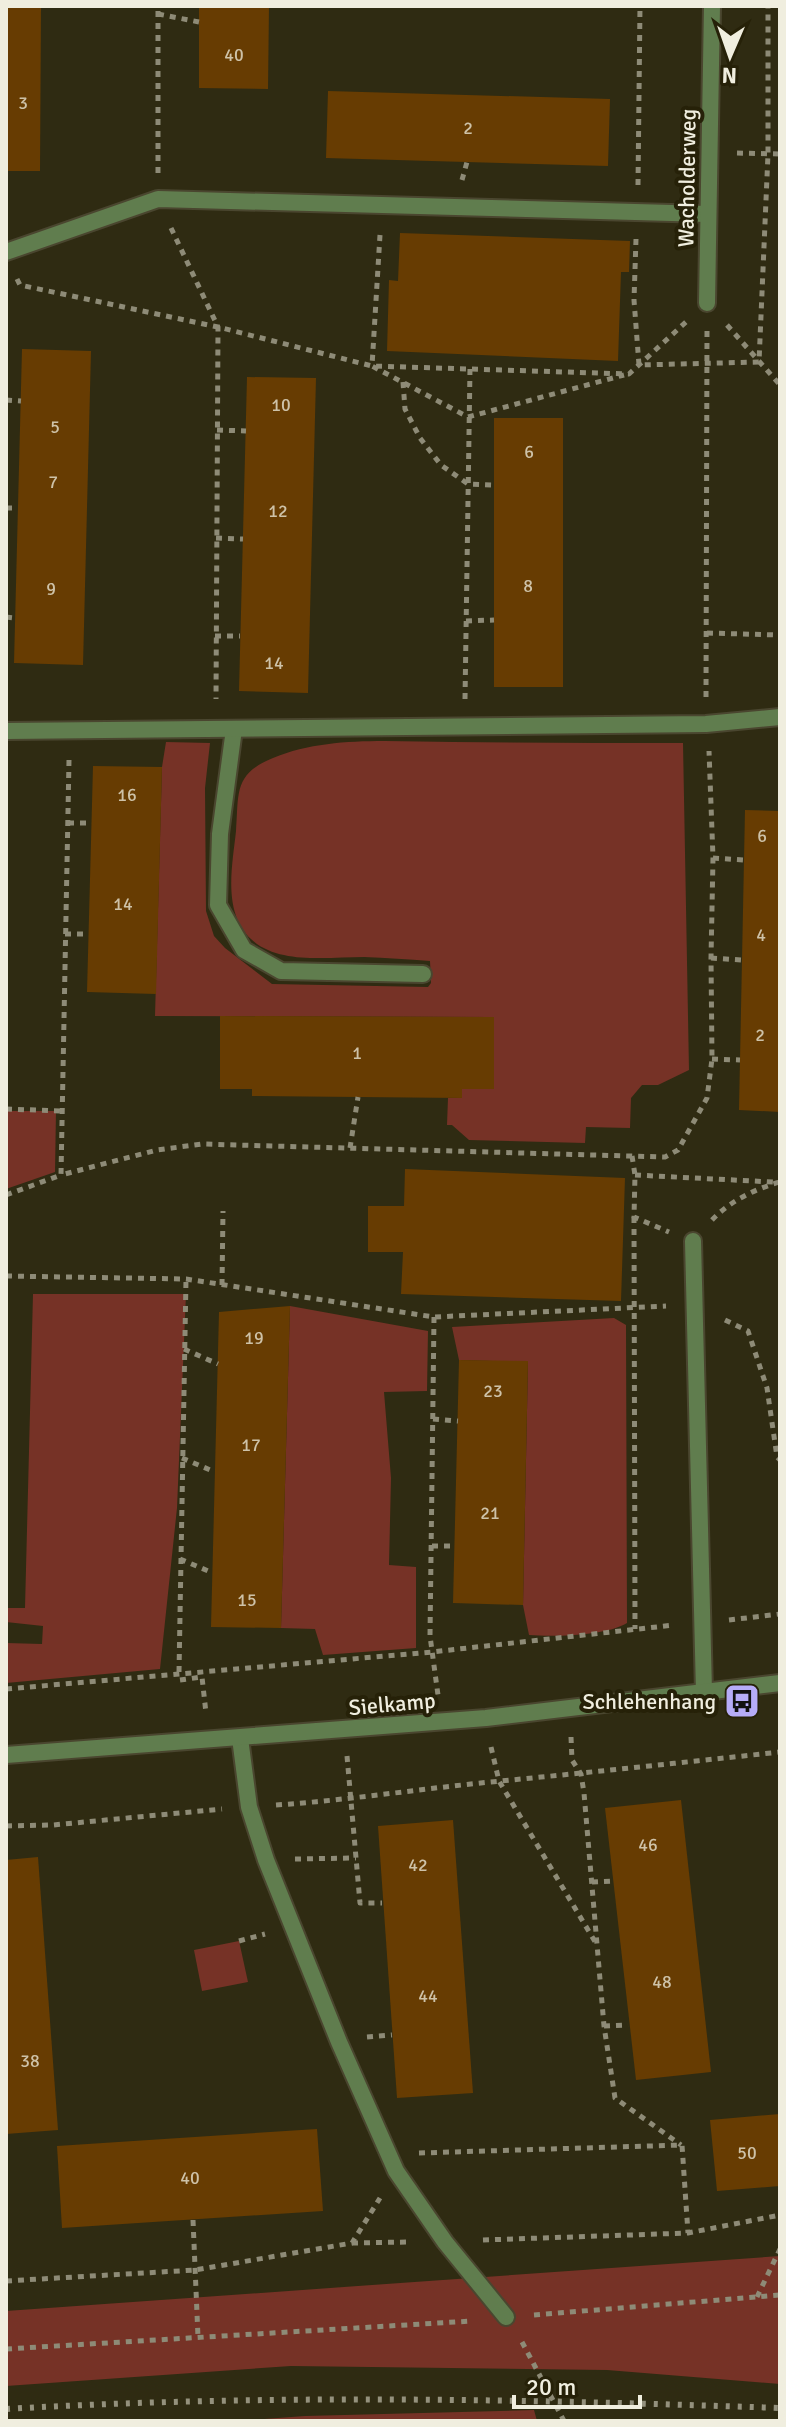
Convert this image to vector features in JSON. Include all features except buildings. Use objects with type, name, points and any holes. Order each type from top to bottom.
[{"type":"street","name":"Wacholderweg","points":[[707,303],[712,6]]},
{"type":"street","points":[[6,252],[158,199],[708,214]]},
{"type":"street","points":[[6,731],[706,724],[780,717]]},
{"type":"street","points":[[234,729],[220,834],[218,905],[244,950],[281,971],[423,974]]},
{"type":"street","points":[[693,1241],[704,1692]]},
{"type":"street","name":"Sielkamp","points":[[6,1755],[486,1718],[780,1683]]},
{"type":"street","points":[[240,1738],[249,1807],[291,1927],[396,2171],[445,2242],[506,2317]]},
{"type":"path","points":[[158,6],[158,199],[218,327],[216,729]]},
{"type":"path","points":[[759,362],[768,154],[768,6]]},
{"type":"path","points":[[158,14],[199,22]]},
{"type":"path","points":[[708,153],[780,154]]},
{"type":"path","points":[[372,366],[381,206]]},
{"type":"path","points":[[15,275],[20,285],[218,327],[372,366],[629,374]]},
{"type":"path","points":[[707,303],[780,385]]},
{"type":"path","points":[[706,724],[707,303]]},
{"type":"path","points":[[372,366],[468,417],[629,374],[707,303]]},
{"type":"path","points":[[639,365],[759,362]]},
{"type":"path","points":[[465,727],[470,368]]},
{"type":"path","points":[[403,382],[405,409],[420,438],[441,465],[468,484],[494,485]]},
{"type":"path","points":[[6,400],[21,401]]},
{"type":"path","points":[[217,430],[246,431]]},
{"type":"path","points":[[6,508],[18,508]]},
{"type":"path","points":[[216,538],[243,539]]},
{"type":"path","points":[[6,617],[15,618]]},
{"type":"path","points":[[466,621],[494,620]]},
{"type":"path","points":[[707,633],[780,635]]},
{"type":"path","points":[[215,636],[240,636]]},
{"type":"path","points":[[61,1175],[71,731]]},
{"type":"path","points":[[6,1195],[61,1175],[157,1150],[202,1144],[665,1157],[678,1150],[707,1098],[712,1059],[713,858],[709,750]]},
{"type":"path","points":[[68,823],[91,823]]},
{"type":"path","points":[[713,858],[744,860]]},
{"type":"path","points":[[65,934],[88,934]]},
{"type":"path","points":[[711,958],[742,960]]},
{"type":"path","points":[[712,1059],[740,1060]]},
{"type":"path","points":[[350,1148],[358,1097]]},
{"type":"path","points":[[6,1109],[61,1111]]},
{"type":"path","points":[[632,1156],[635,1175],[635,1629]]},
{"type":"path","points":[[635,1175],[779,1182]]},
{"type":"path","points":[[724,1208],[779,1182]]},
{"type":"path","points":[[222,1285],[223,1211]]},
{"type":"path","points":[[634,1217],[693,1241]]},
{"type":"path","points":[[6,1276],[186,1279],[434,1317],[693,1305],[748,1331],[767,1388],[777,1457],[780,1460]]},
{"type":"path","points":[[179,1672],[186,1279]]},
{"type":"path","points":[[434,1317],[431,1546],[432,1652],[436,1681]]},
{"type":"path","points":[[184,1349],[218,1364]]},
{"type":"path","points":[[433,1419],[458,1421]]},
{"type":"path","points":[[182,1458],[215,1472]]},
{"type":"path","points":[[431,1546],[455,1546]]},
{"type":"path","points":[[180,1559],[213,1573]]},
{"type":"path","points":[[727,1620],[780,1614]]},
{"type":"path","points":[[6,1689],[432,1652],[678,1624]]},
{"type":"path","points":[[180,1680],[202,1677],[206,1718]]},
{"type":"path","points":[[486,1718],[499,1781],[598,1946]]},
{"type":"path","points":[[572,1743],[572,1760],[581,1774],[604,2026],[615,2098],[682,2145]]},
{"type":"path","points":[[6,1826],[53,1825],[352,1800],[499,1781],[780,1752]]},
{"type":"path","points":[[348,1784],[360,1903],[382,1903]]},
{"type":"path","points":[[302,1859],[356,1858]]},
{"type":"path","points":[[592,1882],[614,1881]]},
{"type":"path","points":[[604,2026],[628,2025]]},
{"type":"path","points":[[360,2038],[392,2035]]},
{"type":"path","points":[[352,2243],[396,2171],[415,2153],[682,2145]]},
{"type":"path","points":[[682,2145],[688,2233]]},
{"type":"path","points":[[6,2281],[195,2270],[352,2243],[688,2233],[780,2215]]},
{"type":"path","points":[[193,2220],[198,2337]]},
{"type":"path","points":[[757,2297],[780,2249]]},
{"type":"path","points":[[6,2349],[506,2317],[780,2295]]},
{"type":"path","points":[[506,2317],[533,2359],[561,2419]]},
{"type":"shaded area","points":[[166,742],[210,743],[205,788],[206,911],[214,936],[225,948],[272,984],[428,987],[431,983],[430,961],[293,957],[261,946],[248,936],[234,911],[231,876],[238,796],[251,771],[260,764],[294,751],[339,743],[683,743],[689,1070],[658,1085],[642,1085],[631,1098],[630,1128],[586,1127],[585,1143],[469,1140],[452,1125],[447,1125],[448,1098],[462,1098],[462,1089],[494,1089],[494,1017],[155,1016],[162,767]]},
{"type":"shaded area","points":[[6,1111],[56,1111],[55,1172],[6,1189]]},
{"type":"shaded area","points":[[33,1294],[186,1294],[177,1508],[160,1669],[6,1683],[6,1643],[42,1644],[43,1626],[6,1622],[6,1608],[25,1608]]},
{"type":"shaded area","points":[[290,1306],[428,1331],[427,1391],[384,1392],[391,1478],[389,1565],[416,1567],[416,1648],[323,1655],[315,1629],[281,1628]]},
{"type":"shaded area","points":[[614,1318],[626,1325],[627,1623],[593,1633],[529,1635],[523,1605],[528,1362],[459,1360],[452,1327]]},
{"type":"shaded area","points":[[239,1941],[248,1982],[202,1991],[194,1950]]},
{"type":"shaded area","points":[[780,2256],[780,2384],[607,2370],[291,2366],[6,2386],[6,2311]]},
{"type":"shaded area","points":[[534,2410],[537,2421],[237,2421],[305,2416]]},
{"type":"railway","points":[[6,2409],[296,2400],[586,2402],[780,2408]]},
{"type":"place","name":"Schlehenhang","points":[[742,1701]]}]
